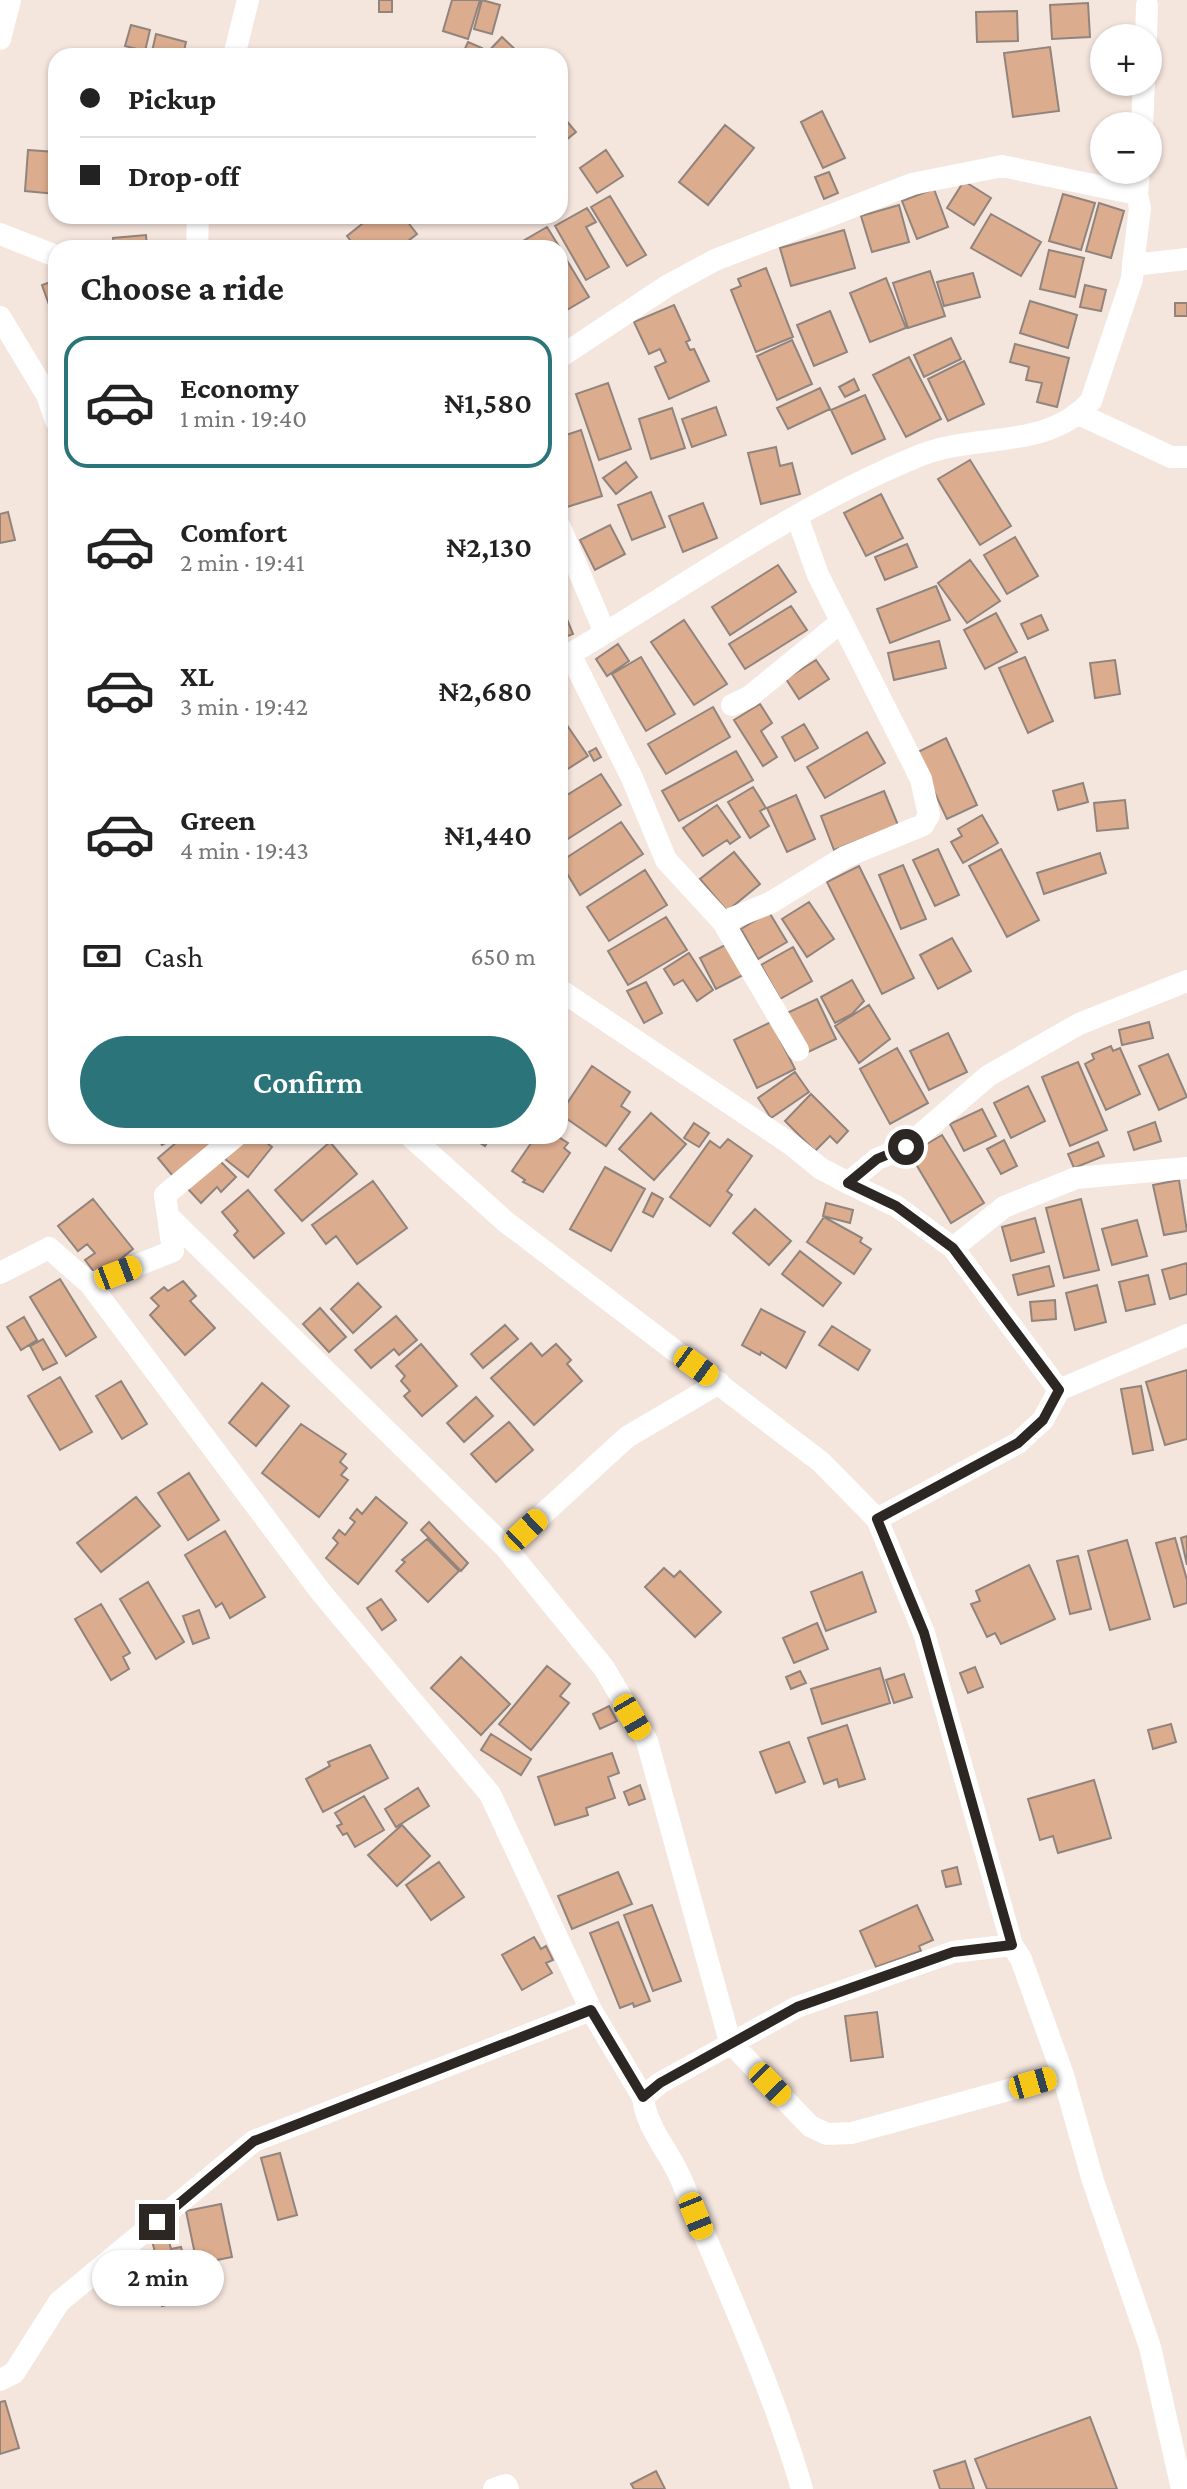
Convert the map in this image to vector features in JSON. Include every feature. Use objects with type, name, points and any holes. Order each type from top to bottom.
[{"type":"street","points":[[0,39],[10,0]]},
{"type":"street","points":[[236,48],[248,0]]},
{"type":"street","points":[[1146,24],[1147,5]]},
{"type":"street","points":[[568,352],[667,286],[715,260],[912,184],[1002,166],[1137,194]]},
{"type":"street","points":[[568,655],[797,516],[925,454],[981,441],[1033,435],[1079,414],[1091,401],[1132,279],[1140,208],[1138,184]]},
{"type":"street","points":[[0,234],[48,253]]},
{"type":"street","points":[[1133,265],[1187,259]]},
{"type":"street","points":[[0,317],[48,389]]},
{"type":"street","points":[[1079,414],[1171,457],[1187,457]]},
{"type":"street","points":[[723,922],[770,903],[845,857],[923,825],[929,815],[921,779],[818,575],[797,516]]},
{"type":"street","points":[[568,546],[605,633]]},
{"type":"street","points":[[732,705],[749,697],[841,622]]},
{"type":"street","points":[[568,662],[632,778],[666,860],[723,922],[798,1050]]},
{"type":"street","points":[[848,1183],[877,1159],[906,1147],[988,1076],[1079,1024],[1187,981]]},
{"type":"street","points":[[568,995],[792,1145],[820,1168],[896,1206],[953,1248],[1059,1390]]},
{"type":"street","points":[[90,1284],[173,1251],[165,1195],[226,1144]]},
{"type":"street","points":[[419,1144],[506,1222],[821,1462],[877,1519],[924,1633],[1012,1945],[1021,1959],[1063,2075],[1093,2181],[1150,2347],[1182,2489]]},
{"type":"street","points":[[953,1248],[1004,1207],[1076,1178],[1187,1168]]},
{"type":"street","points":[[168,1216],[506,1548],[604,1668],[647,1741],[730,2042],[810,2126],[827,2134],[852,2133],[1063,2075]]},
{"type":"street","points":[[0,1273],[49,1248],[90,1284],[320,1591],[490,1794],[591,2010],[643,2097],[644,2117],[673,2160],[742,2327],[802,2489]]},
{"type":"street","points":[[877,1519],[1018,1443],[1043,1420],[1059,1390],[1187,1335]]},
{"type":"street","points":[[506,1548],[627,1437],[719,1383]]},
{"type":"street","points":[[643,2097],[660,2083],[730,2042],[797,2007],[953,1952],[1012,1945]]},
{"type":"street","points":[[0,2380],[14,2373],[59,2302],[254,2141],[591,2010]]},
{"type":"street","points":[[494,2489],[506,2485],[508,2489]]},
{"type":"building","points":[[379,0],[392,0],[392,12],[379,12]]},
{"type":"building","points":[[452,0],[480,0],[468,39],[443,31]]},
{"type":"building","points":[[482,0],[500,5],[492,34],[474,29]]},
{"type":"building","points":[[1088,3],[1090,37],[1052,39],[1050,5]]},
{"type":"building","points":[[1017,11],[1018,41],[977,42],[976,12]]},
{"type":"building","points":[[131,25],[150,30],[146,48],[125,46]]},
{"type":"building","points":[[156,34],[186,42],[185,48],[153,48]]},
{"type":"building","points":[[502,37],[514,48],[492,48]]},
{"type":"building","points":[[468,42],[482,48],[465,48]]},
{"type":"building","points":[[1050,47],[1059,111],[1013,117],[1004,53]]},
{"type":"building","points":[[822,111],[845,158],[823,168],[801,122]]},
{"type":"building","points":[[568,122],[576,132],[568,138]]},
{"type":"building","points":[[725,125],[754,148],[708,205],[679,182]]},
{"type":"building","points":[[28,150],[48,151],[48,193],[25,191]]},
{"type":"building","points":[[606,150],[623,176],[597,193],[580,168]]},
{"type":"building","points":[[829,172],[838,193],[824,199],[815,177]]},
{"type":"building","points":[[964,181],[991,198],[974,225],[947,208]]},
{"type":"building","points":[[934,189],[948,227],[917,239],[902,201]]},
{"type":"building","points":[[1063,194],[1095,203],[1081,250],[1049,241]]},
{"type":"building","points":[[610,196],[646,255],[627,266],[591,207]]},
{"type":"building","points":[[1099,203],[1124,211],[1111,258],[1086,251]]},
{"type":"building","points":[[899,205],[909,242],[872,252],[861,216]]},
{"type":"building","points":[[587,208],[596,222],[586,227],[609,267],[586,280],[568,249],[568,240],[563,240],[555,226],[568,224],[568,219]]},
{"type":"building","points":[[991,214],[1041,242],[1021,276],[971,248]]},
{"type":"building","points":[[362,224],[409,224],[417,234],[409,240],[350,240],[347,236]]},
{"type":"building","points":[[547,227],[555,240],[525,240]]},
{"type":"building","points":[[844,230],[855,268],[791,286],[780,248]]},
{"type":"building","points":[[146,235],[146,240],[113,240]]},
{"type":"building","points":[[1049,250],[1084,258],[1075,297],[1040,289]]},
{"type":"building","points":[[568,262],[589,297],[568,309]]},
{"type":"building","points":[[766,268],[793,337],[756,352],[731,290],[741,286],[738,279]]},
{"type":"building","points":[[930,271],[945,316],[908,328],[893,283]]},
{"type":"building","points":[[973,273],[980,297],[944,306],[937,282]]},
{"type":"building","points":[[886,278],[906,328],[870,342],[850,293]]},
{"type":"building","points":[[48,283],[48,302],[42,285]]},
{"type":"building","points":[[1085,285],[1106,290],[1101,311],[1080,307]]},
{"type":"building","points":[[1030,301],[1077,315],[1068,348],[1020,333]]},
{"type":"building","points":[[1175,303],[1187,303],[1187,316],[1175,316]]},
{"type":"building","points":[[674,305],[690,340],[686,342],[690,350],[694,349],[709,381],[669,399],[655,367],[666,362],[660,349],[649,354],[634,322]]},
{"type":"building","points":[[830,311],[847,352],[814,366],[797,325]]},
{"type":"building","points":[[951,338],[961,359],[924,377],[914,355]]},
{"type":"building","points":[[792,340],[812,384],[777,400],[757,356]]},
{"type":"building","points":[[1015,344],[1069,358],[1057,407],[1037,402],[1042,383],[1026,380],[1029,367],[1010,362]]},
{"type":"building","points":[[909,357],[941,419],[906,437],[873,375]]},
{"type":"building","points":[[964,361],[984,404],[948,421],[928,379]]},
{"type":"building","points":[[854,379],[859,390],[845,397],[839,387]]},
{"type":"building","points":[[608,383],[631,449],[599,460],[576,394]]},
{"type":"building","points":[[820,388],[830,409],[788,429],[777,408]]},
{"type":"building","points":[[865,395],[885,439],[852,454],[831,410]]},
{"type":"building","points":[[716,407],[726,435],[692,447],[682,419]]},
{"type":"building","points":[[672,408],[685,448],[651,459],[639,419]]},
{"type":"building","points":[[581,430],[602,496],[568,507],[568,434]]},
{"type":"building","points":[[776,447],[780,466],[792,463],[800,494],[761,504],[748,453]]},
{"type":"building","points":[[970,460],[1011,526],[980,545],[938,479]]},
{"type":"building","points":[[626,462],[637,477],[616,494],[603,478]]},
{"type":"building","points":[[651,492],[665,527],[632,540],[618,505]]},
{"type":"building","points":[[881,494],[903,538],[866,556],[844,513]]},
{"type":"building","points":[[703,503],[717,538],[683,552],[669,516]]},
{"type":"building","points":[[8,512],[15,540],[0,543],[0,514]]},
{"type":"building","points":[[610,525],[625,554],[595,570],[580,540]]},
{"type":"building","points":[[1015,537],[1038,576],[1007,594],[984,555]]},
{"type":"building","points":[[907,544],[917,567],[885,580],[875,557]]},
{"type":"building","points":[[970,560],[1000,601],[967,623],[938,583]]},
{"type":"building","points":[[778,565],[796,592],[730,635],[712,607]]},
{"type":"building","points":[[936,586],[950,620],[890,643],[877,609]]},
{"type":"building","points":[[791,606],[807,630],[745,669],[729,644]]},
{"type":"building","points":[[996,613],[1017,652],[985,669],[964,630]]},
{"type":"building","points":[[1041,615],[1048,630],[1028,639],[1021,624]]},
{"type":"building","points":[[684,620],[727,684],[694,705],[651,642]]},
{"type":"building","points":[[939,641],[946,668],[894,680],[888,653]]},
{"type":"building","points":[[618,644],[629,661],[607,676],[596,659]]},
{"type":"building","points":[[641,657],[675,714],[646,731],[612,674]]},
{"type":"building","points":[[1025,657],[1053,721],[1028,733],[999,668]]},
{"type":"building","points":[[816,660],[829,679],[799,699],[786,679]]},
{"type":"building","points":[[1115,660],[1120,694],[1095,698],[1090,663]]},
{"type":"building","points":[[760,704],[772,723],[761,731],[777,757],[763,766],[734,720]]},
{"type":"building","points":[[713,707],[730,737],[666,774],[648,744]]},
{"type":"building","points":[[804,724],[818,748],[795,761],[782,737]]},
{"type":"building","points":[[568,727],[588,756],[568,769]]},
{"type":"building","points":[[867,732],[885,763],[825,798],[807,767]]},
{"type":"building","points":[[946,738],[977,805],[947,819],[916,753]]},
{"type":"building","points":[[596,748],[601,757],[594,761],[589,752]]},
{"type":"building","points":[[736,751],[753,780],[679,821],[662,791]]},
{"type":"building","points":[[601,774],[621,805],[568,839],[568,794]]},
{"type":"building","points":[[1083,783],[1088,802],[1058,810],[1053,791]]},
{"type":"building","points":[[753,787],[766,808],[760,811],[769,826],[750,838],[728,802]]},
{"type":"building","points":[[884,791],[898,825],[834,850],[821,816]]},
{"type":"building","points":[[796,795],[815,839],[787,852],[767,808]]},
{"type":"building","points":[[1125,800],[1128,828],[1097,831],[1094,803]]},
{"type":"building","points":[[717,805],[740,837],[730,844],[727,840],[703,856],[683,828]]},
{"type":"building","points":[[982,815],[998,843],[963,863],[951,842],[962,836],[958,829]]},
{"type":"building","points":[[621,822],[643,854],[580,895],[568,875],[568,857]]},
{"type":"building","points":[[938,849],[959,895],[935,906],[913,860]]},
{"type":"building","points":[[1001,849],[1039,920],[1007,937],[969,866]]},
{"type":"building","points":[[734,852],[760,884],[727,911],[700,879]]},
{"type":"building","points":[[1100,853],[1106,873],[1044,894],[1037,873]]},
{"type":"building","points":[[903,865],[926,919],[901,929],[879,875]]},
{"type":"building","points":[[859,866],[914,978],[882,994],[827,882]]},
{"type":"building","points":[[645,870],[667,905],[609,941],[587,907]]},
{"type":"building","points":[[809,902],[834,939],[807,957],[782,919]]},
{"type":"building","points":[[769,912],[787,942],[758,959],[741,929]]},
{"type":"building","points":[[666,917],[687,950],[628,985],[608,951]]},
{"type":"building","points":[[952,938],[971,971],[938,989],[920,955]]},
{"type":"building","points":[[729,943],[745,974],[716,989],[700,958]]},
{"type":"building","points":[[793,947],[812,981],[780,999],[761,965]]},
{"type":"building","points":[[689,953],[713,990],[697,1001],[683,980],[674,985],[664,969]]},
{"type":"building","points":[[852,980],[864,1001],[852,1014],[835,1023],[821,997]]},
{"type":"building","points":[[646,982],[662,1013],[644,1023],[627,991]]},
{"type":"building","points":[[817,999],[836,1039],[806,1053],[787,1013]]},
{"type":"building","points":[[869,1005],[890,1039],[859,1063],[835,1026]]},
{"type":"building","points":[[771,1022],[795,1069],[757,1088],[734,1040]]},
{"type":"building","points":[[1149,1022],[1153,1038],[1122,1045],[1119,1030]]},
{"type":"building","points":[[948,1033],[967,1072],[929,1090],[910,1051]]},
{"type":"building","points":[[1111,1046],[1113,1051],[1120,1048],[1140,1094],[1106,1110],[1085,1064],[1094,1059],[1092,1054]]},
{"type":"building","points":[[897,1048],[928,1103],[890,1124],[860,1069]]},
{"type":"building","points":[[1168,1054],[1187,1097],[1159,1110],[1139,1066]]},
{"type":"building","points":[[1078,1062],[1107,1130],[1070,1146],[1042,1077]]},
{"type":"building","points":[[592,1066],[630,1092],[621,1106],[630,1112],[606,1146],[568,1120],[568,1102]]},
{"type":"building","points":[[795,1072],[809,1092],[771,1118],[758,1098]]},
{"type":"building","points":[[1028,1086],[1045,1121],[1011,1138],[994,1103]]},
{"type":"building","points":[[811,1094],[848,1131],[837,1143],[830,1136],[815,1151],[785,1121]]},
{"type":"building","points":[[982,1109],[996,1136],[964,1151],[950,1124]]},
{"type":"building","points":[[651,1113],[686,1144],[654,1180],[619,1149]]},
{"type":"building","points":[[1155,1122],[1161,1141],[1134,1150],[1128,1132]]},
{"type":"building","points":[[694,1123],[709,1133],[699,1147],[684,1138]]},
{"type":"building","points":[[942,1135],[984,1203],[951,1223],[910,1154]]},
{"type":"building","points":[[728,1139],[752,1156],[727,1191],[732,1195],[710,1226],[670,1197],[710,1141],[720,1148]]},
{"type":"building","points":[[1004,1140],[1017,1166],[1001,1174],[987,1149]]},
{"type":"building","points":[[1098,1142],[1104,1156],[1074,1168],[1068,1154]]},
{"type":"building","points":[[175,1144],[216,1144],[219,1147],[177,1181],[158,1158]]},
{"type":"building","points":[[237,1144],[268,1144],[272,1147],[248,1177],[225,1159]]},
{"type":"building","points":[[328,1144],[332,1144],[357,1174],[302,1221],[275,1190]]},
{"type":"building","points":[[531,1144],[567,1144],[564,1148],[570,1153],[543,1192],[523,1182],[525,1180],[512,1171]]},
{"type":"building","points":[[217,1158],[236,1177],[221,1192],[217,1187],[201,1203],[187,1188]]},
{"type":"building","points":[[605,1167],[645,1189],[611,1251],[570,1229]]},
{"type":"building","points":[[1179,1180],[1187,1231],[1164,1235],[1153,1185]]},
{"type":"building","points":[[373,1181],[407,1228],[357,1264],[336,1236],[326,1244],[312,1225]]},
{"type":"building","points":[[248,1190],[284,1233],[254,1258],[234,1235],[238,1231],[222,1212]]},
{"type":"building","points":[[652,1193],[663,1199],[653,1217],[643,1212]]},
{"type":"building","points":[[93,1199],[133,1249],[98,1277],[85,1260],[95,1253],[87,1244],[78,1251],[58,1226]]},
{"type":"building","points":[[1081,1199],[1099,1270],[1064,1278],[1046,1208]]},
{"type":"building","points":[[826,1203],[853,1210],[850,1223],[823,1216]]},
{"type":"building","points":[[755,1209],[791,1241],[769,1265],[733,1233]]},
{"type":"building","points":[[824,1217],[862,1238],[860,1242],[871,1249],[854,1274],[807,1242]]},
{"type":"building","points":[[1035,1218],[1044,1252],[1011,1261],[1002,1227]]},
{"type":"building","points":[[1137,1220],[1147,1256],[1112,1265],[1102,1229]]},
{"type":"building","points":[[800,1251],[841,1283],[823,1306],[782,1274]]},
{"type":"building","points":[[1187,1263],[1187,1294],[1170,1299],[1162,1270]]},
{"type":"building","points":[[1049,1266],[1054,1286],[1018,1295],[1013,1275]]},
{"type":"building","points":[[1148,1275],[1155,1304],[1126,1311],[1119,1282]]},
{"type":"building","points":[[60,1279],[96,1337],[66,1356],[30,1297]]},
{"type":"building","points":[[183,1281],[196,1296],[190,1301],[215,1328],[185,1355],[150,1315],[159,1306],[151,1298],[164,1287],[168,1291]]},
{"type":"building","points":[[358,1283],[381,1307],[353,1333],[331,1309]]},
{"type":"building","points":[[1097,1285],[1106,1322],[1075,1330],[1066,1293]]},
{"type":"building","points":[[1055,1300],[1056,1319],[1032,1321],[1030,1302]]},
{"type":"building","points":[[320,1308],[346,1337],[329,1352],[303,1324]]},
{"type":"building","points":[[761,1309],[805,1332],[786,1368],[761,1352],[760,1355],[742,1345]]},
{"type":"building","points":[[396,1316],[417,1340],[399,1355],[394,1349],[371,1368],[355,1350]]},
{"type":"building","points":[[24,1317],[37,1340],[21,1350],[7,1327]]},
{"type":"building","points":[[505,1325],[518,1339],[483,1368],[471,1354]]},
{"type":"building","points":[[832,1326],[870,1350],[858,1370],[819,1345]]},
{"type":"building","points":[[43,1339],[57,1363],[43,1370],[30,1346]]},
{"type":"building","points":[[531,1343],[542,1356],[556,1344],[571,1360],[567,1364],[582,1381],[534,1425],[491,1378]]},
{"type":"building","points":[[421,1344],[457,1386],[422,1416],[404,1396],[410,1391],[401,1381],[405,1376],[396,1366]]},
{"type":"building","points":[[1187,1370],[1187,1439],[1165,1445],[1146,1382]]},
{"type":"building","points":[[60,1377],[92,1432],[60,1450],[28,1396]]},
{"type":"building","points":[[121,1381],[147,1424],[122,1439],[96,1396]]},
{"type":"building","points":[[262,1383],[289,1406],[256,1446],[229,1423]]},
{"type":"building","points":[[1141,1386],[1153,1450],[1133,1454],[1121,1389]]},
{"type":"building","points":[[476,1397],[493,1416],[464,1442],[447,1423]]},
{"type":"building","points":[[509,1422],[533,1450],[496,1482],[471,1454]]},
{"type":"building","points":[[301,1424],[346,1454],[340,1462],[347,1468],[341,1475],[348,1480],[319,1517],[262,1473]]},
{"type":"building","points":[[189,1473],[219,1520],[188,1540],[158,1493]]},
{"type":"building","points":[[136,1497],[160,1526],[101,1572],[77,1543]]},
{"type":"building","points":[[376,1497],[407,1523],[358,1584],[326,1558],[338,1543],[333,1538],[339,1530],[345,1535],[355,1522],[350,1518],[357,1509],[362,1514]]},
{"type":"building","points":[[429,1522],[468,1563],[461,1571],[421,1530]]},
{"type":"building","points":[[225,1531],[265,1597],[230,1618],[222,1603],[216,1607],[185,1555]]},
{"type":"building","points":[[1187,1536],[1187,1565],[1181,1538]]},
{"type":"building","points":[[1175,1538],[1187,1580],[1187,1603],[1174,1607],[1156,1543]]},
{"type":"building","points":[[427,1539],[459,1571],[428,1602],[396,1571],[405,1562],[402,1560]]},
{"type":"building","points":[[1127,1540],[1150,1619],[1110,1630],[1088,1551]]},
{"type":"building","points":[[1078,1556],[1091,1609],[1070,1614],[1057,1561]]},
{"type":"building","points":[[1029,1565],[1055,1619],[1001,1644],[995,1633],[987,1637],[971,1604],[980,1601],[976,1591]]},
{"type":"building","points":[[664,1568],[674,1577],[680,1571],[721,1612],[695,1637],[645,1587]]},
{"type":"building","points":[[862,1572],[876,1612],[826,1631],[811,1592]]},
{"type":"building","points":[[148,1582],[184,1642],[156,1659],[120,1599]]},
{"type":"building","points":[[381,1599],[396,1620],[382,1630],[367,1608]]},
{"type":"building","points":[[101,1604],[130,1653],[123,1657],[129,1669],[111,1680],[75,1619]]},
{"type":"building","points":[[199,1610],[209,1638],[193,1644],[183,1616]]},
{"type":"building","points":[[817,1623],[828,1649],[794,1663],[783,1638]]},
{"type":"building","points":[[461,1657],[510,1704],[481,1735],[431,1688]]},
{"type":"building","points":[[547,1666],[570,1684],[560,1696],[569,1703],[531,1750],[499,1724]]},
{"type":"building","points":[[975,1667],[983,1687],[968,1693],[960,1673]]},
{"type":"building","points":[[880,1668],[890,1703],[822,1724],[811,1689]]},
{"type":"building","points":[[800,1671],[806,1683],[791,1689],[786,1677]]},
{"type":"building","points":[[904,1674],[912,1697],[894,1703],[886,1680]]},
{"type":"building","points":[[609,1706],[617,1721],[600,1729],[593,1714]]},
{"type":"building","points":[[1171,1724],[1176,1742],[1153,1749],[1148,1730]]},
{"type":"building","points":[[847,1725],[865,1779],[839,1787],[837,1779],[824,1784],[808,1738]]},
{"type":"building","points":[[491,1734],[531,1759],[521,1775],[481,1750]]},
{"type":"building","points":[[789,1742],[805,1782],[776,1793],[760,1752]]},
{"type":"building","points":[[370,1745],[388,1778],[323,1812],[306,1779],[330,1766],[328,1762]]},
{"type":"building","points":[[612,1753],[619,1773],[608,1777],[615,1798],[586,1808],[588,1815],[555,1825],[538,1777]]},
{"type":"building","points":[[1094,1780],[1111,1838],[1058,1853],[1053,1836],[1040,1840],[1028,1799]]},
{"type":"building","points":[[640,1785],[645,1799],[629,1805],[624,1792]]},
{"type":"building","points":[[418,1788],[429,1806],[396,1827],[385,1809]]},
{"type":"building","points":[[364,1796],[384,1830],[355,1847],[347,1833],[343,1835],[337,1826],[342,1824],[335,1813]]},
{"type":"building","points":[[402,1825],[430,1856],[397,1886],[368,1855]]},
{"type":"building","points":[[439,1862],[464,1897],[431,1920],[406,1885]]},
{"type":"building","points":[[957,1867],[961,1884],[946,1887],[942,1871]]},
{"type":"building","points":[[618,1872],[632,1904],[572,1929],[558,1896]]},
{"type":"building","points":[[652,1905],[681,1981],[653,1991],[624,1915]]},
{"type":"building","points":[[917,1905],[933,1940],[919,1946],[921,1951],[876,1967],[860,1931]]},
{"type":"building","points":[[618,1922],[650,2001],[634,2007],[633,2003],[620,2008],[590,1933]]},
{"type":"building","points":[[534,1937],[541,1949],[546,1946],[553,1960],[546,1963],[552,1973],[522,1990],[502,1955]]},
{"type":"building","points":[[877,2012],[883,2057],[851,2061],[845,2016]]},
{"type":"building","points":[[280,2153],[297,2215],[278,2220],[261,2158]]},
{"type":"building","points":[[221,2204],[232,2257],[197,2264],[186,2211]]},
{"type":"building","points":[[168,2237],[171,2249],[181,2247],[195,2298],[162,2306],[148,2253],[155,2252],[152,2241]]},
{"type":"building","points":[[5,2401],[19,2448],[0,2454],[0,2402]]},
{"type":"building","points":[[1090,2417],[1117,2489],[987,2489],[975,2459]]},
{"type":"building","points":[[965,2461],[974,2489],[940,2489],[934,2471]]},
{"type":"building","points":[[656,2471],[665,2489],[634,2489],[631,2484]]},
{"type":"route","points":[[157,2222],[254,2141],[591,2010],[643,2097],[660,2083],[797,2007],[953,1952],[1012,1945],[924,1633],[877,1519],[1018,1443],[1043,1420],[1059,1390],[953,1248],[896,1206],[848,1183],[877,1159],[906,1147]]}]
